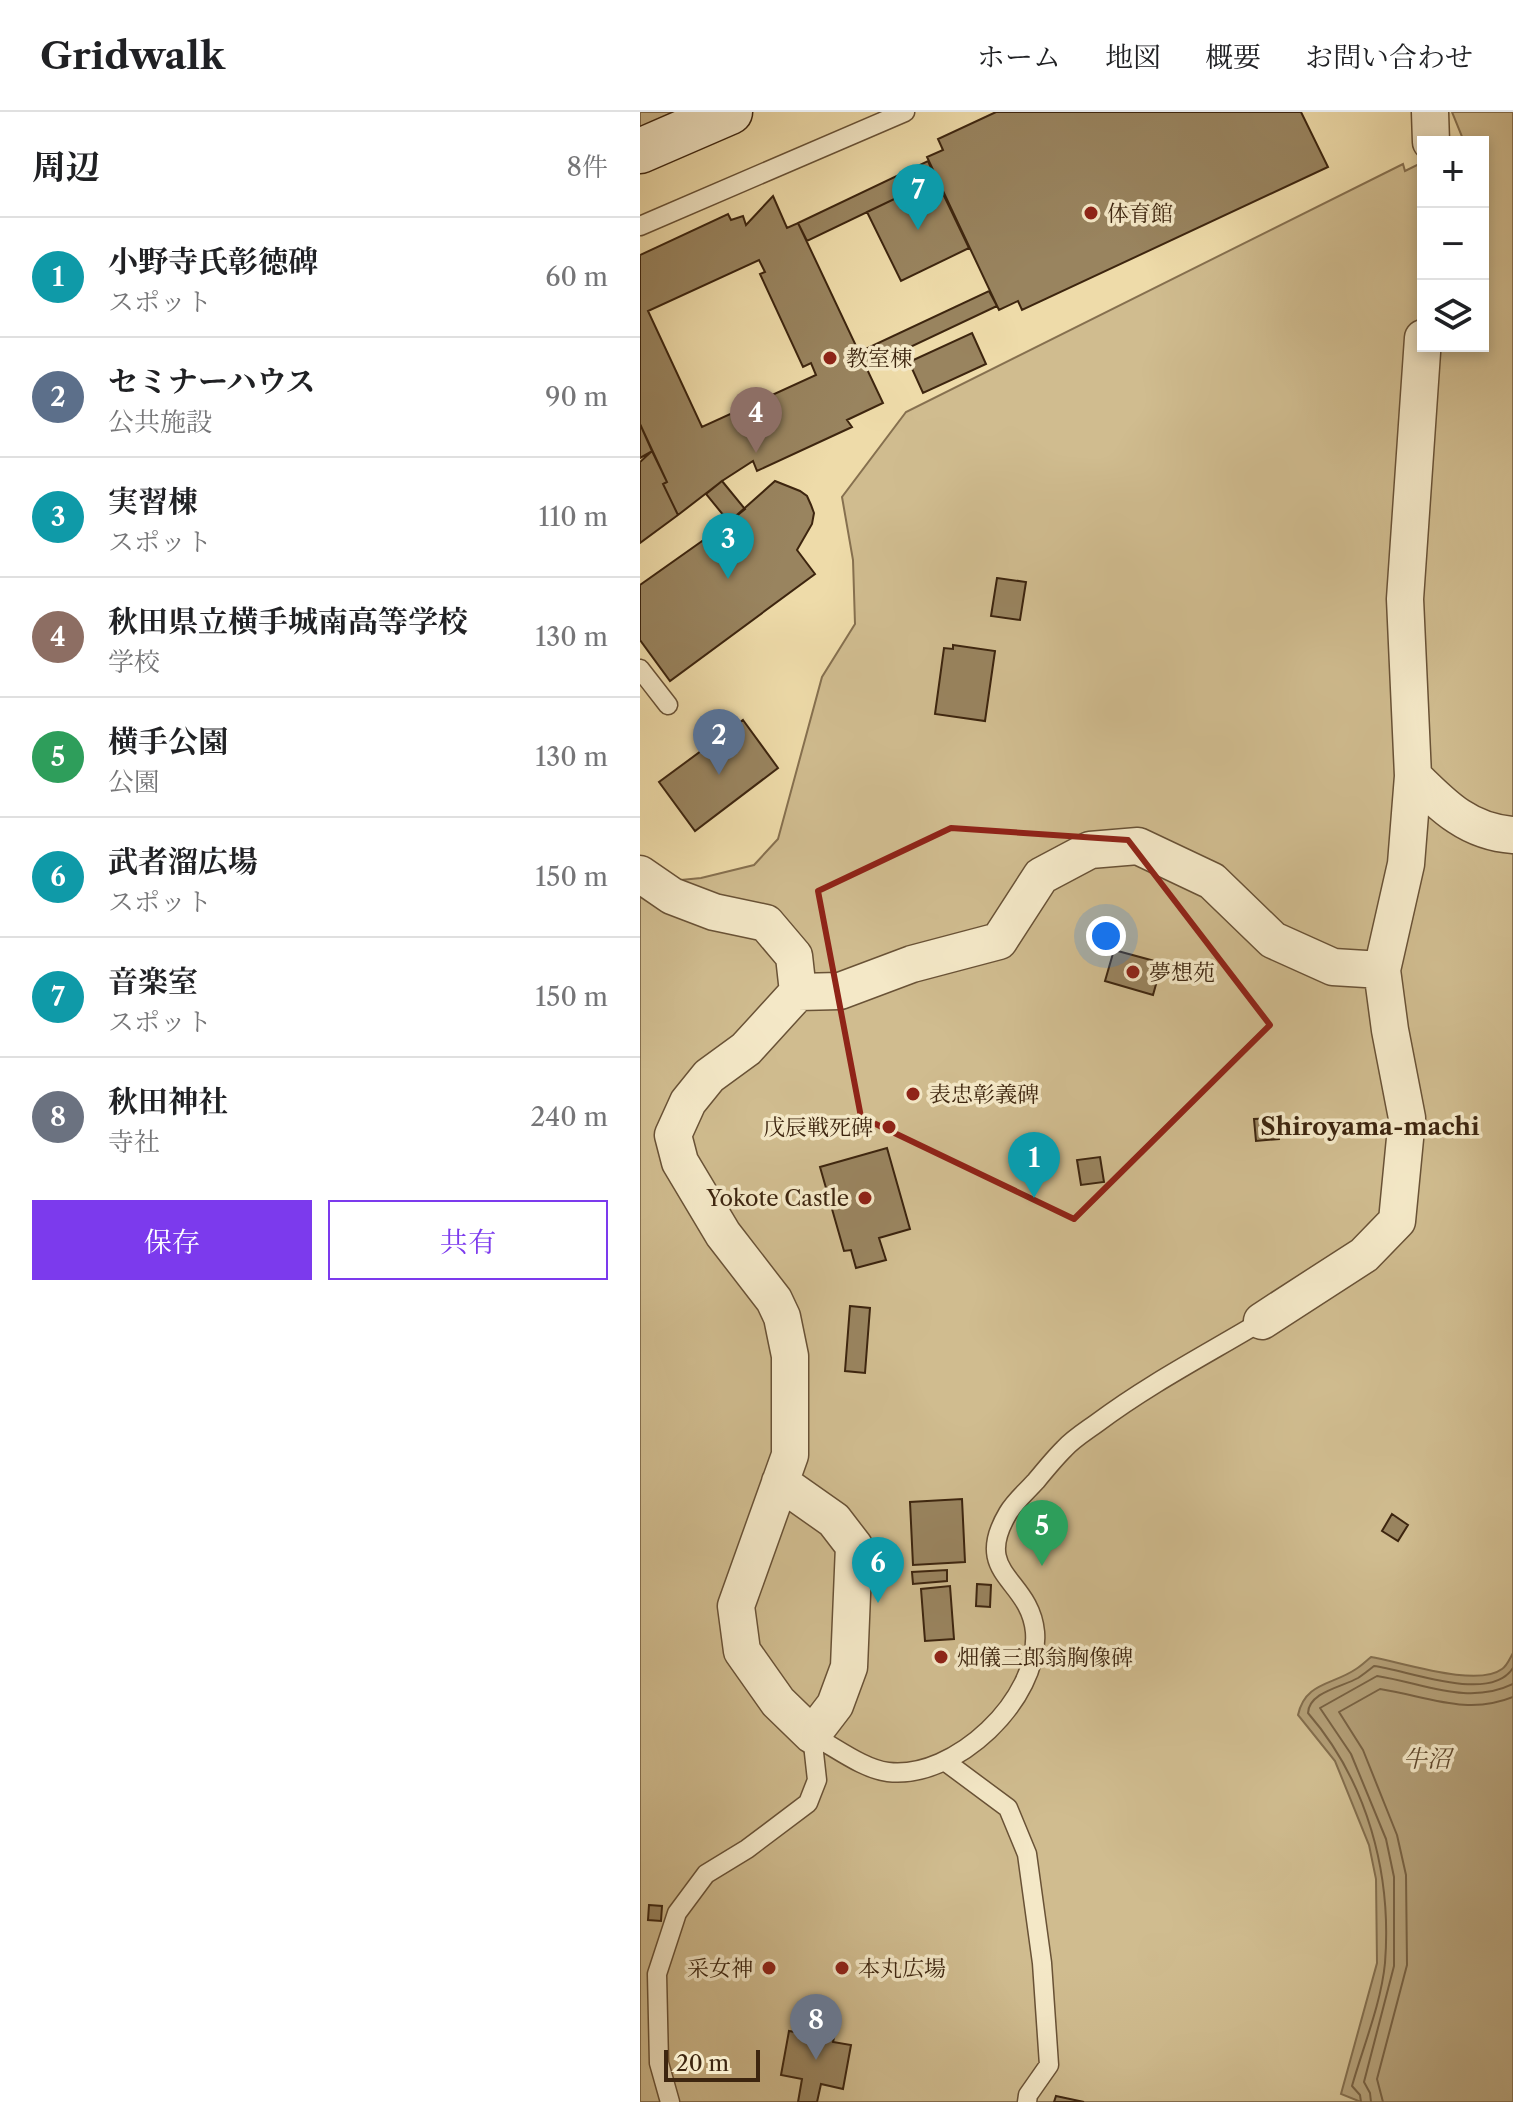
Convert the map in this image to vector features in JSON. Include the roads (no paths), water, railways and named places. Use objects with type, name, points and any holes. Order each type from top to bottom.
[{"type":"street","points":[[640,151],[730,112]]},
{"type":"street","points":[[1430,112],[1431,136]]},
{"type":"street","points":[[1262,1321],[1364,1255],[1397,1221],[1407,1118],[1382,970],[1406,864],[1413,776],[1405,599],[1422,352]]},
{"type":"street","points":[[1413,776],[1448,810],[1490,833],[1513,835]]},
{"type":"street","points":[[780,1482],[834,1520],[854,1546],[849,1667],[835,1705],[812,1735],[778,1702],[742,1651],[736,1606],[780,1482],[790,1455],[790,1356],[782,1317],[774,1300],[723,1234],[680,1162],[673,1135],[688,1102],[709,1076],[746,1049],[798,992],[840,991],[912,964],[999,941],[1041,876],[1090,850],[1138,846],[1212,881],[1273,940],[1333,967],[1382,970]]},
{"type":"street","points":[[640,874],[672,896],[714,912],[766,923],[794,956],[798,992]]},
{"type":"lane","points":[[640,226],[905,112]]},
{"type":"lane","points":[[640,669],[668,705]]},
{"type":"lane","points":[[812,1735],[866,1764],[888,1772],[918,1770],[946,1762],[990,1728],[1014,1701],[1031,1666],[1035,1634],[1031,1612],[998,1567],[994,1545],[1009,1512],[1065,1447],[1124,1402],[1262,1321]]},
{"type":"lane","points":[[670,2102],[659,2063],[657,1974],[677,1913],[706,1874],[747,1849],[808,1803],[817,1780],[812,1735]]},
{"type":"lane","points":[[946,1762],[1008,1808],[1027,1854],[1042,1963],[1049,2065],[1028,2095],[1027,2102]]},
{"type":"water","name":"牛沼","points":[[1513,1653],[1513,2102],[1361,2102],[1341,2094],[1377,1963],[1376,1879],[1369,1845],[1335,1761],[1298,1715],[1313,1690],[1358,1668],[1371,1657],[1438,1672],[1475,1676],[1502,1669]]},
{"type":"place","name":"体育館","points":[[1091,213]]},
{"type":"place","name":"音楽室","points":[[918,230]]},
{"type":"place","name":"教室棟","points":[[830,358]]},
{"type":"place","name":"秋田県立横手城南高等学校","points":[[756,453]]},
{"type":"place","name":"実習棟","points":[[728,579]]},
{"type":"place","name":"セミナーハウス","points":[[719,775]]},
{"type":"place","name":"夢想苑","points":[[1133,972]]},
{"type":"place","name":"表忠彰義碑","points":[[913,1094]]},
{"type":"place","name":"戊辰戦死碑","points":[[889,1127]]},
{"type":"place","name":"Yokote Castle","points":[[865,1198]]},
{"type":"place","name":"小野寺氏彰徳碑","points":[[1034,1198]]},
{"type":"place","name":"横手公園","points":[[1042,1566]]},
{"type":"place","name":"武者溜広場","points":[[878,1603]]},
{"type":"place","name":"畑儀三郎翁胸像碑","points":[[941,1657]]},
{"type":"place","name":"采女神","points":[[769,1968]]},
{"type":"place","name":"本丸広場","points":[[842,1968]]},
{"type":"place","name":"秋田神社","points":[[816,2060]]},
{"type":"district","name":"Shiroyama-machi","points":[[1370,1126]]}]
